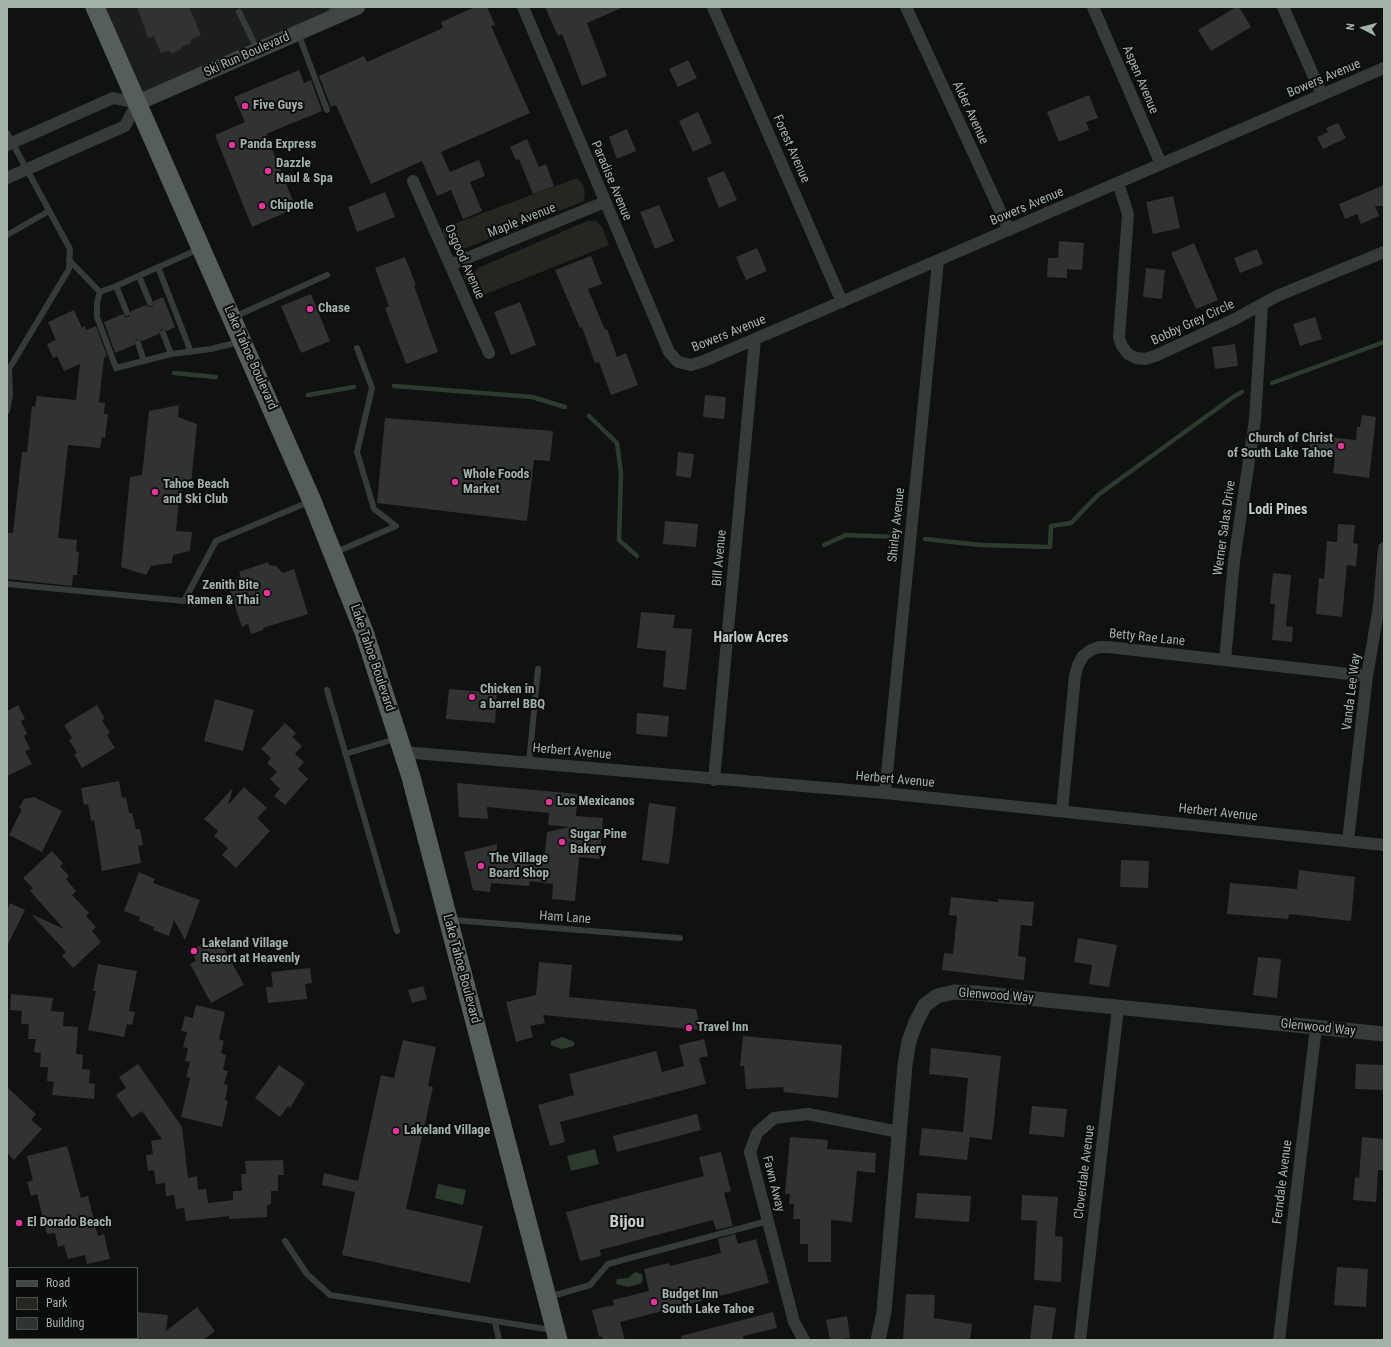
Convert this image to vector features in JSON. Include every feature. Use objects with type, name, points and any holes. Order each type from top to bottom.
[{"type":"highway","name":"Lake Tahoe Boulevard","points":[[95,7],[312,501],[334,553],[364,632],[401,745],[557,1335]]},
{"type":"main road","name":"Ski Run Boulevard","points":[[137,103],[298,33],[334,12],[357,7]]},
{"type":"street","name":"Paradise Avenue","points":[[523,7],[669,352],[678,362]]},
{"type":"street","name":"Forest Avenue","points":[[713,7],[842,302]]},
{"type":"street","name":"Alder Avenue","points":[[906,7],[1009,230]]},
{"type":"street","name":"Aspen Avenue","points":[[1093,7],[1161,164]]},
{"type":"street","points":[[1283,7],[1322,95]]},
{"type":"street","name":"Bowers Avenue","points":[[678,362],[691,365],[704,361],[1384,68]]},
{"type":"street","points":[[7,178],[125,126],[137,103],[113,98],[9,140]]},
{"type":"street","name":"Osgood Avenue","points":[[413,181],[489,354]]},
{"type":"street","name":"Bobby Grey Circle","points":[[1118,183],[1128,214],[1119,338],[1122,346],[1128,354],[1136,358],[1155,356],[1317,279],[1384,252]]},
{"type":"street","name":"Maple Avenue","points":[[450,265],[605,202]]},
{"type":"street","name":"Shirley Avenue","points":[[885,793],[938,261]]},
{"type":"street","name":"Werner Salas Drive","points":[[1224,660],[1234,561],[1255,420],[1262,305]]},
{"type":"street","name":"Bill Avenue","points":[[714,780],[755,339]]},
{"type":"street","name":"Vanda Lee Way","points":[[1348,841],[1367,676],[1379,606],[1384,548]]},
{"type":"street","name":"Betty Rae Lane","points":[[1062,811],[1076,676],[1078,665],[1083,656],[1091,650],[1099,647],[1108,647],[1367,676]]},
{"type":"street","name":"Herbert Avenue","points":[[401,745],[529,762],[714,780],[885,793],[1384,845]]},
{"type":"street","name":"Glenwood Way","points":[[878,1340],[884,1312],[905,1065],[909,1041],[916,1022],[925,1005],[937,996],[954,992],[977,993],[1384,1034]]},
{"type":"street","name":"Cloverdale Avenue","points":[[1080,1340],[1118,1008]]},
{"type":"street","name":"Ferndale Avenue","points":[[1279,1340],[1316,1028]]},
{"type":"street","name":"Fawn Away","points":[[804,1340],[794,1322],[750,1152],[757,1133],[774,1118],[808,1114],[899,1132]]},
{"type":"lane","points":[[240,12],[258,50]]},
{"type":"lane","points":[[298,33],[327,110]]},
{"type":"lane","points":[[7,411],[10,395],[10,368],[69,269],[70,249],[28,169],[9,140]]},
{"type":"lane","points":[[7,235],[49,211]]},
{"type":"lane","points":[[100,292],[201,248]]},
{"type":"lane","points":[[69,260],[100,292]]},
{"type":"lane","points":[[158,267],[191,352]]},
{"type":"lane","points":[[232,318],[327,274]]},
{"type":"lane","points":[[138,276],[150,303]]},
{"type":"lane","points":[[116,286],[127,313]]},
{"type":"lane","points":[[100,292],[97,302],[97,317],[116,368],[172,354],[191,352],[241,341]]},
{"type":"lane","points":[[163,333],[172,354]]},
{"type":"lane","points":[[138,343],[144,361]]},
{"type":"lane","points":[[334,553],[396,526],[374,509],[357,452],[372,388],[356,348]]},
{"type":"lane","points":[[7,584],[184,601],[216,541],[312,501]]},
{"type":"lane","points":[[529,762],[538,669]]},
{"type":"lane","points":[[327,690],[397,931]]},
{"type":"lane","points":[[345,754],[401,745]]},
{"type":"lane","name":"Ham Lane","points":[[448,920],[680,938]]},
{"type":"lane","points":[[547,1298],[590,1285],[608,1264],[768,1221]]},
{"type":"lane","points":[[285,1241],[307,1274],[330,1295],[495,1322],[557,1335]]},
{"type":"lane","points":[[495,1322],[499,1340]]},
{"type":"shaded area","points":[[95,7],[331,7],[335,15],[138,104]]},
{"type":"shaded area","points":[[563,1037],[574,1042],[574,1046],[562,1049],[551,1045],[551,1041]]},
{"type":"shaded area","points":[[595,1149],[599,1164],[571,1171],[567,1156]]},
{"type":"shaded area","points":[[438,1184],[466,1190],[463,1205],[435,1198]]},
{"type":"shaded area","points":[[635,1272],[642,1274],[643,1280],[641,1283],[629,1287],[616,1284],[617,1279],[628,1278]]},
{"type":"green space","points":[[577,178],[583,184],[585,193],[584,201],[461,250],[454,248],[443,235],[443,228]]},
{"type":"green space","points":[[587,221],[596,221],[602,227],[609,245],[476,298],[470,284],[472,275],[478,268]]},
{"type":"building","points":[[137,7],[189,7],[201,35],[190,40],[191,43],[181,47],[182,49],[171,54],[170,51],[161,53],[154,36],[148,38]]},
{"type":"building","points":[[475,7],[487,7],[495,25],[491,26],[530,113],[441,152],[450,172],[479,160],[485,176],[470,182],[482,211],[463,219],[451,190],[437,196],[422,161],[371,184],[336,105],[331,107],[319,76],[364,56],[367,62],[443,28],[441,22]]},
{"type":"building","points":[[545,7],[624,7],[587,23],[607,76],[582,86],[562,34],[558,36]]},
{"type":"building","points":[[1236,7],[1239,7],[1251,27],[1211,51],[1198,30]]},
{"type":"building","points":[[688,60],[697,78],[678,87],[669,69]]},
{"type":"building","points":[[299,70],[304,83],[311,80],[322,111],[266,134],[296,208],[252,227],[215,135],[245,122],[234,97]]},
{"type":"building","points":[[1089,95],[1098,118],[1086,122],[1089,130],[1059,142],[1047,112]]},
{"type":"building","points":[[698,112],[712,143],[693,152],[679,121]]},
{"type":"building","points":[[1338,123],[1346,138],[1323,149],[1317,137],[1328,132],[1326,128]]},
{"type":"building","points":[[627,129],[636,151],[617,159],[609,137]]},
{"type":"building","points":[[527,139],[539,167],[546,164],[554,186],[533,194],[519,159],[516,160],[510,147]]},
{"type":"building","points":[[724,171],[737,200],[719,208],[707,178]]},
{"type":"building","points":[[1384,185],[1384,206],[1375,206],[1379,216],[1361,224],[1357,214],[1345,219],[1339,204]]},
{"type":"building","points":[[385,192],[395,217],[357,232],[348,207]]},
{"type":"building","points":[[1173,196],[1180,228],[1153,234],[1146,202]]},
{"type":"building","points":[[659,205],[674,241],[655,249],[640,212]]},
{"type":"building","points":[[1059,241],[1084,243],[1082,270],[1067,269],[1067,278],[1047,277],[1048,258],[1058,258]]},
{"type":"building","points":[[1194,243],[1218,300],[1196,309],[1171,253]]},
{"type":"building","points":[[757,248],[767,271],[746,280],[736,257]]},
{"type":"building","points":[[1257,249],[1263,264],[1240,273],[1234,258]]},
{"type":"building","points":[[591,256],[602,284],[588,289],[605,330],[607,329],[617,357],[626,353],[638,385],[611,395],[599,362],[595,363],[582,327],[580,328],[555,270]]},
{"type":"building","points":[[405,257],[416,285],[414,286],[438,352],[406,364],[385,308],[389,306],[375,268]]},
{"type":"building","points":[[1146,268],[1165,270],[1162,299],[1143,297]]},
{"type":"building","points":[[311,294],[330,341],[301,353],[281,306]]},
{"type":"building","points":[[163,297],[175,327],[167,331],[161,329],[159,334],[142,341],[136,339],[134,345],[115,353],[104,322],[123,314],[125,317],[129,317],[131,311],[146,305],[152,307],[154,301]]},
{"type":"building","points":[[520,302],[536,345],[511,355],[494,312]]},
{"type":"building","points":[[74,310],[82,328],[85,326],[86,330],[96,326],[107,356],[104,358],[99,402],[105,403],[104,414],[108,414],[105,438],[102,437],[100,448],[68,445],[58,538],[77,540],[76,551],[79,552],[77,575],[73,575],[72,586],[7,579],[8,533],[13,533],[22,452],[27,452],[32,406],[35,407],[37,396],[76,400],[80,364],[64,371],[57,356],[53,358],[47,344],[56,340],[48,322]]},
{"type":"building","points":[[1315,317],[1322,339],[1300,346],[1293,324]]},
{"type":"building","points":[[1235,344],[1238,366],[1215,369],[1212,347]]},
{"type":"building","points":[[705,395],[726,397],[724,419],[703,417]]},
{"type":"building","name":"Tahoe Beach and Ski Club","points":[[179,405],[178,417],[197,424],[191,484],[182,487],[181,498],[179,498],[176,531],[192,532],[190,551],[173,555],[172,563],[151,566],[146,575],[121,567],[130,477],[142,475],[149,411]]},
{"type":"building","name":"Church of Christ of South Lake Tahoe","points":[[1362,415],[1376,417],[1369,478],[1333,473],[1335,458],[1315,456],[1315,452],[1309,452],[1310,439],[1317,439],[1317,436],[1356,440],[1357,427],[1360,427]]},
{"type":"building","name":"Whole Foods Market","points":[[385,418],[553,431],[550,461],[534,460],[527,521],[377,503]]},
{"type":"building","points":[[678,452],[694,454],[691,478],[676,476]]},
{"type":"building","points":[[665,521],[698,524],[696,547],[663,544]]},
{"type":"building","points":[[1338,524],[1355,525],[1353,543],[1358,544],[1356,566],[1347,565],[1342,617],[1316,614],[1319,578],[1324,579],[1327,541],[1337,542]]},
{"type":"building","points":[[268,562],[269,565],[276,566],[283,573],[294,569],[308,614],[263,628],[263,630],[251,634],[248,624],[242,627],[227,582],[241,578],[239,572]]},
{"type":"building","points":[[1273,573],[1291,575],[1286,626],[1293,627],[1292,642],[1272,640],[1275,604],[1270,604]]},
{"type":"building","points":[[641,612],[675,615],[673,628],[692,629],[686,690],[663,687],[666,651],[637,648]]},
{"type":"building","points":[[449,689],[497,693],[495,723],[446,719]]},
{"type":"building","points":[[215,699],[254,710],[243,751],[204,741]]},
{"type":"building","points":[[18,705],[25,719],[21,721],[27,734],[24,736],[30,749],[25,751],[32,764],[7,776],[7,711]]},
{"type":"building","points":[[97,705],[105,719],[102,720],[110,733],[107,735],[115,748],[82,768],[74,754],[77,753],[69,740],[72,738],[64,725]]},
{"type":"building","points":[[637,713],[669,716],[667,737],[636,734]]},
{"type":"building","points":[[285,723],[296,733],[292,737],[302,746],[295,754],[304,762],[298,769],[308,779],[285,805],[274,796],[280,789],[270,779],[277,772],[267,763],[271,758],[261,749]]},
{"type":"building","points":[[119,781],[122,798],[126,797],[129,813],[132,813],[136,829],[140,829],[143,845],[138,846],[141,863],[102,871],[94,820],[91,821],[88,804],[84,805],[81,788]]},
{"type":"building","points":[[457,783],[578,794],[576,816],[603,818],[600,859],[579,857],[575,901],[552,899],[553,884],[530,881],[529,886],[491,883],[490,892],[473,890],[464,852],[497,844],[496,858],[544,863],[547,832],[570,827],[548,825],[549,813],[487,807],[488,819],[459,817]]},
{"type":"building","points":[[244,787],[267,808],[257,818],[270,831],[236,868],[222,855],[228,848],[214,836],[218,831],[204,819],[233,788],[228,805]]},
{"type":"building","points":[[34,797],[62,811],[42,852],[9,835],[22,809],[19,808],[24,799]]},
{"type":"building","points":[[649,803],[676,807],[669,864],[642,860]]},
{"type":"building","points":[[52,851],[63,863],[60,866],[69,876],[66,879],[76,891],[72,895],[89,913],[86,916],[96,927],[92,931],[101,942],[73,968],[62,956],[66,952],[31,914],[64,929],[30,891],[33,888],[23,878]]},
{"type":"building","points":[[1121,860],[1149,861],[1148,888],[1120,887]]},
{"type":"building","points":[[1299,870],[1355,877],[1351,921],[1289,914],[1288,919],[1227,914],[1230,883],[1297,889]]},
{"type":"building","points":[[139,872],[155,879],[153,883],[200,900],[185,940],[174,920],[169,936],[153,930],[154,927],[139,921],[140,917],[124,911]]},
{"type":"building","points":[[951,897],[998,902],[998,899],[1034,902],[1032,926],[1021,925],[1018,956],[1026,957],[1024,980],[942,970],[944,953],[953,954],[957,916],[949,915]]},
{"type":"building","points":[[10,903],[25,910],[7,946],[7,910]]},
{"type":"building","points":[[215,938],[220,948],[223,946],[244,985],[211,1003],[190,964],[196,961],[191,950]]},
{"type":"building","points":[[1078,938],[1117,945],[1109,987],[1089,984],[1092,965],[1074,962]]},
{"type":"building","points":[[1258,957],[1281,959],[1277,998],[1253,995]]},
{"type":"building","name":"Travel Inn","points":[[539,962],[572,965],[569,997],[696,1009],[701,1030],[543,1015],[545,1023],[530,1026],[533,1037],[516,1042],[506,1002],[536,995]]},
{"type":"building","points":[[98,964],[137,971],[129,1011],[135,1012],[132,1025],[127,1024],[124,1037],[88,1030],[96,991],[93,991]]},
{"type":"building","points":[[310,968],[312,983],[305,984],[307,999],[268,1003],[266,987],[273,987],[271,972]]},
{"type":"building","points":[[423,986],[427,999],[412,1003],[408,990]]},
{"type":"building","points":[[11,994],[53,998],[51,1011],[64,1012],[63,1026],[78,1027],[76,1054],[83,1055],[82,1069],[90,1070],[89,1083],[95,1084],[94,1099],[52,1095],[54,1082],[47,1081],[48,1067],[40,1067],[41,1053],[34,1052],[36,1039],[28,1039],[29,1024],[21,1024],[22,1011],[10,1010]]},
{"type":"building","points":[[196,1005],[225,1012],[219,1039],[224,1041],[221,1053],[226,1055],[223,1070],[228,1071],[224,1084],[228,1085],[225,1100],[228,1101],[222,1127],[181,1117],[190,1078],[186,1077],[190,1062],[185,1061],[188,1048],[183,1047],[187,1032],[181,1031],[185,1016],[193,1018]]},
{"type":"building","points":[[743,1036],[842,1045],[838,1098],[783,1092],[784,1087],[746,1089],[744,1066],[740,1066]]},
{"type":"building","points":[[704,1039],[708,1056],[699,1058],[706,1084],[560,1122],[565,1142],[550,1146],[538,1105],[574,1095],[569,1074],[656,1051],[662,1072],[684,1066],[679,1045]]},
{"type":"building","name":"Lakeland Village","points":[[403,1040],[436,1047],[428,1086],[433,1087],[406,1209],[483,1226],[470,1283],[342,1255],[355,1192],[322,1185],[324,1173],[358,1181],[381,1075],[394,1078]]},
{"type":"building","points":[[931,1048],[1001,1056],[992,1140],[970,1137],[967,1160],[919,1155],[922,1128],[963,1132],[968,1078],[929,1074]]},
{"type":"building","points":[[138,1064],[182,1127],[188,1178],[197,1176],[198,1190],[206,1189],[208,1203],[233,1200],[233,1191],[242,1191],[241,1174],[246,1174],[245,1161],[283,1160],[284,1175],[278,1175],[278,1191],[271,1191],[271,1204],[267,1205],[267,1217],[229,1219],[229,1216],[186,1221],[184,1208],[176,1209],[174,1195],[166,1196],[165,1183],[156,1184],[154,1170],[148,1171],[146,1155],[153,1154],[151,1141],[162,1139],[142,1111],[132,1118],[116,1095],[126,1088],[119,1077]]},
{"type":"building","points":[[1356,1064],[1384,1065],[1384,1090],[1355,1089]]},
{"type":"building","points":[[279,1065],[305,1083],[290,1108],[288,1106],[280,1117],[255,1098]]},
{"type":"building","points":[[7,1087],[36,1114],[31,1120],[42,1129],[14,1160],[7,1153]]},
{"type":"building","points":[[1032,1106],[1067,1109],[1064,1137],[1029,1134]]},
{"type":"building","points":[[697,1114],[701,1130],[617,1152],[613,1136]]},
{"type":"building","points":[[790,1137],[828,1140],[827,1149],[876,1153],[875,1173],[857,1171],[852,1222],[831,1220],[831,1262],[808,1262],[808,1244],[800,1244],[800,1219],[793,1219],[794,1204],[789,1204],[790,1194],[785,1194]]},
{"type":"building","points":[[1362,1137],[1384,1139],[1384,1170],[1378,1170],[1376,1202],[1353,1200],[1355,1177],[1359,1178]]},
{"type":"building","points":[[67,1146],[81,1198],[88,1196],[98,1236],[104,1234],[110,1259],[87,1264],[85,1255],[68,1259],[64,1245],[58,1247],[55,1233],[47,1234],[37,1194],[31,1196],[27,1182],[33,1180],[27,1156]]},
{"type":"building","points":[[721,1152],[731,1191],[724,1193],[733,1226],[716,1230],[713,1220],[600,1250],[601,1256],[580,1261],[566,1212],[704,1176],[699,1157]]},
{"type":"building","points":[[917,1193],[971,1196],[969,1222],[915,1218]]},
{"type":"building","points":[[1022,1195],[1058,1197],[1055,1236],[1063,1237],[1061,1282],[1034,1280],[1037,1221],[1021,1220]]},
{"type":"building","points":[[735,1234],[738,1244],[756,1239],[769,1283],[620,1322],[625,1340],[603,1340],[602,1336],[599,1337],[592,1310],[614,1305],[613,1300],[649,1291],[644,1269],[669,1263],[670,1266],[721,1253],[718,1239]]},
{"type":"building","points":[[1337,1267],[1368,1269],[1366,1307],[1334,1305]]},
{"type":"building","points":[[906,1294],[935,1295],[934,1318],[972,1324],[970,1340],[903,1340]]},
{"type":"building","points":[[1034,1305],[1056,1308],[1052,1340],[1030,1340]]},
{"type":"building","points":[[197,1307],[215,1331],[203,1340],[137,1340],[138,1312],[168,1315],[166,1331]]},
{"type":"building","name":"Budget Inn South Lake Tahoe","points":[[773,1312],[777,1328],[743,1336],[744,1340],[682,1340],[681,1336]]},
{"type":"building","points":[[847,1316],[850,1338],[830,1340],[826,1320]]},
{"type":"waterway","points":[[1272,383],[1384,342]]},
{"type":"waterway","points":[[174,373],[216,377]]},
{"type":"waterway","points":[[394,386],[532,397],[565,407]]},
{"type":"waterway","points":[[308,395],[354,387]]},
{"type":"waterway","points":[[925,539],[981,545],[1050,547],[1051,526],[1071,523],[1098,495],[1242,392]]},
{"type":"waterway","points":[[589,416],[617,443],[621,473],[619,540],[637,556]]},
{"type":"waterway","points":[[824,545],[846,535],[897,537]]},
{"type":"place","name":"Five Guys","points":[[245,106]]},
{"type":"place","name":"Panda Express","points":[[232,145]]},
{"type":"place","name":"Dazzle Naul & Spa","points":[[268,171]]},
{"type":"place","name":"Chipotle","points":[[262,206]]},
{"type":"place","name":"Chase","points":[[310,309]]},
{"type":"place","name":"Church of Christ of South Lake Tahoe","points":[[1341,446]]},
{"type":"place","name":"Whole Foods Market","points":[[455,482]]},
{"type":"place","name":"Tahoe Beach and Ski Club","points":[[155,492]]},
{"type":"place","name":"Zenith Bite Ramen & Thai","points":[[267,593]]},
{"type":"place","name":"Chicken in a barrel BBQ","points":[[472,697]]},
{"type":"place","name":"Los Mexicanos","points":[[549,802]]},
{"type":"place","name":"Sugar Pine Bakery","points":[[562,842]]},
{"type":"place","name":"The Village Board Shop","points":[[481,866]]},
{"type":"place","name":"Lakeland Village Resort at Heavenly","points":[[194,951]]},
{"type":"place","name":"Travel Inn","points":[[689,1028]]},
{"type":"place","name":"Lakeland Village","points":[[396,1131]]},
{"type":"place","name":"El Dorado Beach","points":[[19,1223]]},
{"type":"place","name":"Budget Inn South Lake Tahoe","points":[[654,1302]]},
{"type":"district","name":"Lodi Pines","points":[[1278,510]]},
{"type":"district","name":"Harlow Acres","points":[[751,638]]},
{"type":"district","name":"Bijou","points":[[627,1223]]}]
